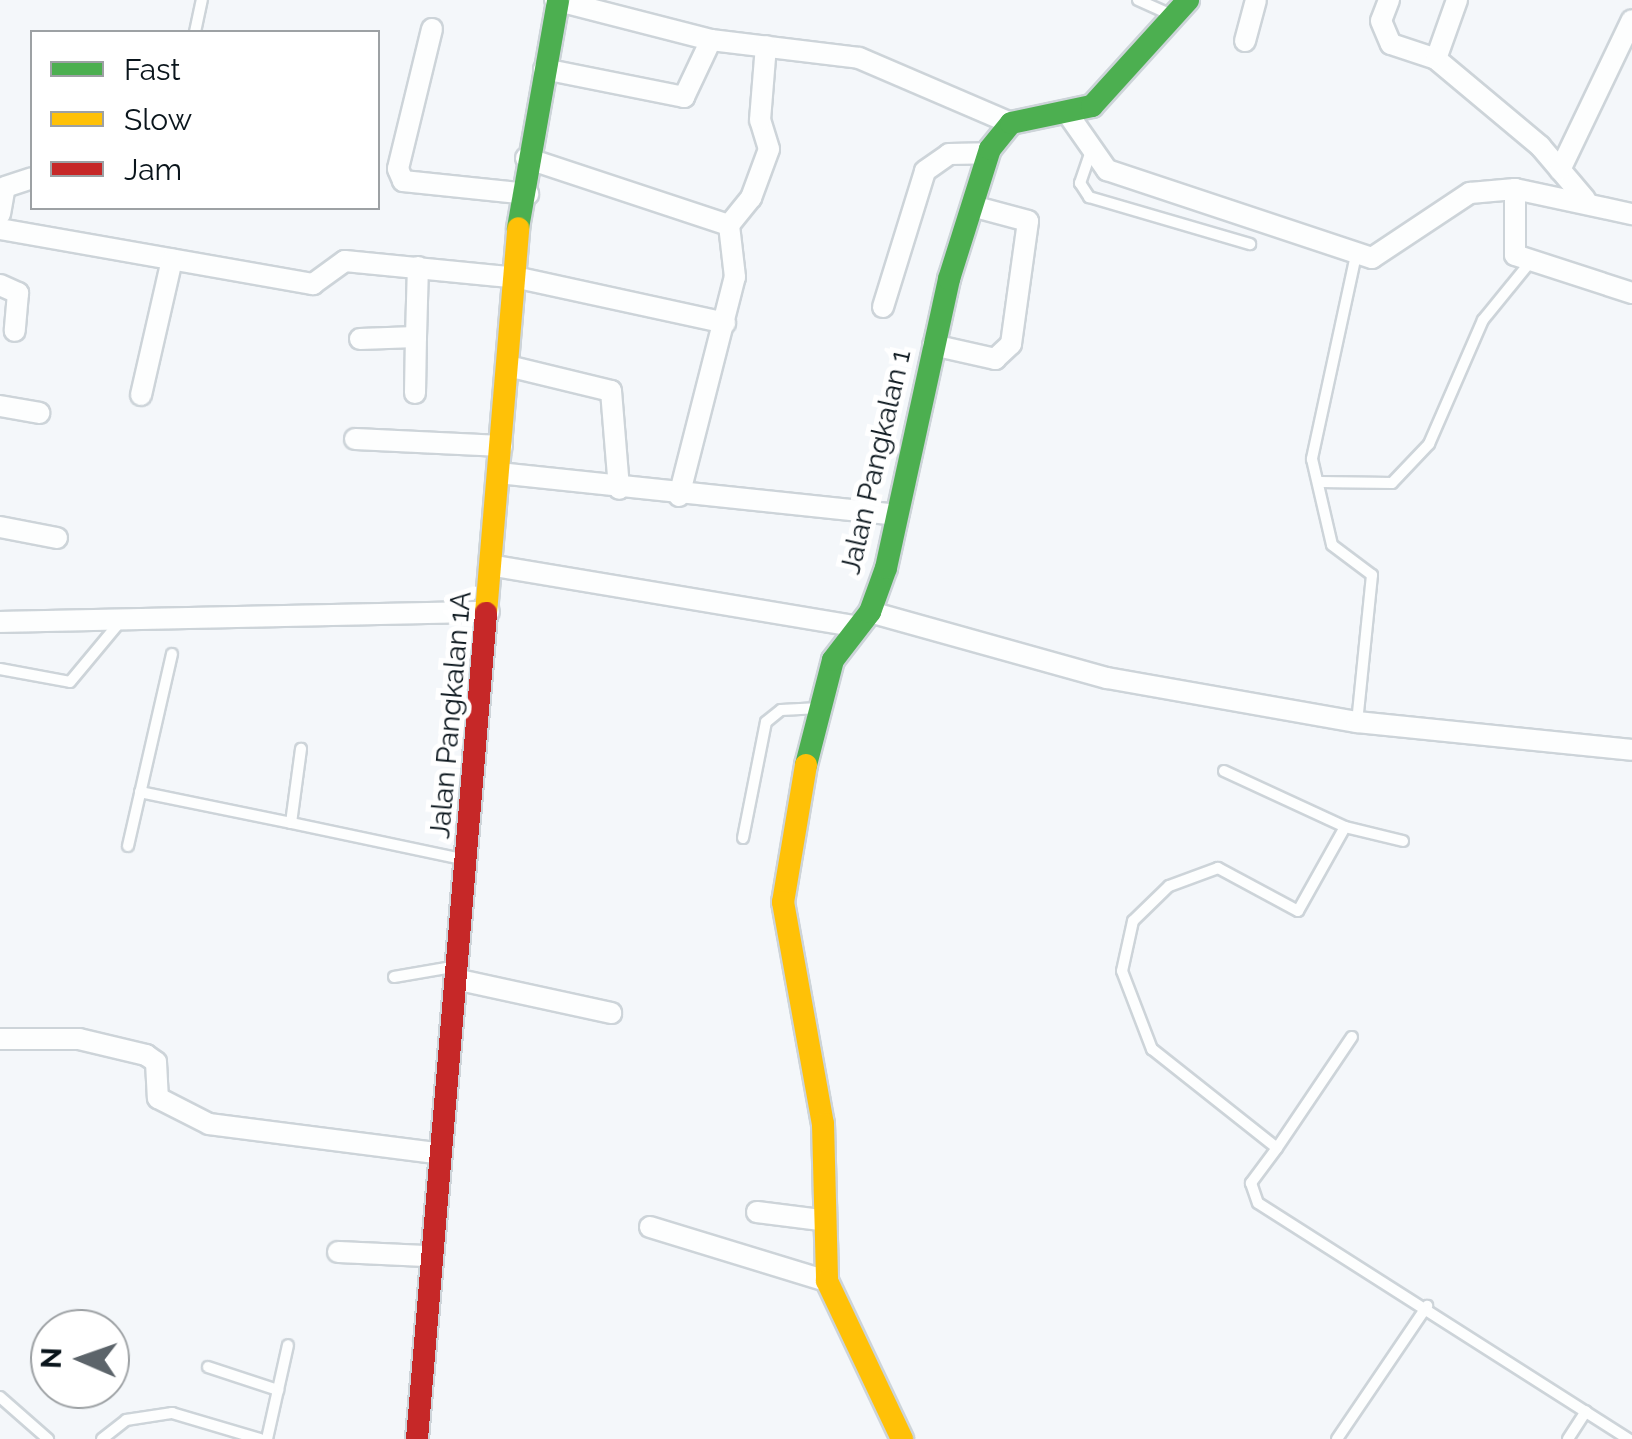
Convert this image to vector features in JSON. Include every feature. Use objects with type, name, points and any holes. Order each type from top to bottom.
[{"type":"main road","name":"Jalan Pangkalan 1A","points":[[417,1439],[426,1256],[495,566],[508,366],[528,194],[526,158],[557,0]]},
{"type":"main road","points":[[1011,123],[1070,117],[1092,106],[1184,9]]},
{"type":"main road","name":"Jalan Pangkalan 1","points":[[902,1439],[827,1281],[820,1220],[823,1124],[783,902],[821,708],[838,650],[863,619],[898,515],[933,345],[972,206],[988,153],[1011,123]]},
{"type":"street","points":[[557,0],[710,40],[859,58],[1011,123]]},
{"type":"street","points":[[1245,41],[1256,0]]},
{"type":"street","points":[[1390,0],[1383,35],[1436,59],[1560,170],[1584,198]]},
{"type":"street","points":[[1436,59],[1457,0]]},
{"type":"street","points":[[1560,170],[1632,20]]},
{"type":"street","points":[[432,29],[398,169],[402,181],[528,194]]},
{"type":"street","points":[[544,70],[684,97],[710,40]]},
{"type":"street","points":[[729,225],[752,198],[769,149],[760,120],[766,46]]},
{"type":"street","points":[[1070,117],[1090,154],[1108,170],[1356,255],[1388,254],[1444,202],[1515,189],[1584,198],[1632,214]]},
{"type":"street","points":[[883,307],[925,171],[949,154],[988,153]]},
{"type":"street","points":[[526,158],[729,225]]},
{"type":"street","points":[[0,214],[5,187],[30,179]]},
{"type":"street","points":[[1515,189],[1509,243],[1532,260],[1632,293]]},
{"type":"street","points":[[933,345],[995,358],[1010,344],[1028,221],[972,206]]},
{"type":"street","points":[[679,496],[725,324],[737,254],[729,225]]},
{"type":"street","points":[[0,229],[318,284],[337,262],[519,278],[725,324]]},
{"type":"street","points":[[142,394],[172,260]]},
{"type":"street","points":[[415,392],[418,267]]},
{"type":"street","points":[[0,285],[18,293],[15,331]]},
{"type":"street","points":[[360,339],[416,338]]},
{"type":"street","points":[[508,366],[611,391],[619,489]]},
{"type":"street","points":[[0,406],[38,413]]},
{"type":"street","points":[[355,438],[502,446]]},
{"type":"street","points":[[500,474],[679,496],[898,515]]},
{"type":"street","points":[[0,527],[57,538]]},
{"type":"street","points":[[495,566],[863,619],[1107,678],[1357,722],[1632,750]]},
{"type":"street","points":[[0,622],[488,612]]},
{"type":"street","points":[[456,972],[611,1013]]},
{"type":"street","points":[[0,1038],[79,1038],[146,1055],[156,1062],[158,1098],[209,1124],[435,1153]]},
{"type":"street","points":[[757,1212],[820,1220]]},
{"type":"street","points":[[650,1226],[827,1281]]},
{"type":"street","points":[[338,1252],[426,1256]]},
{"type":"lane","points":[[195,30],[202,0]]},
{"type":"lane","points":[[1138,0],[1184,9]]},
{"type":"lane","points":[[1090,154],[1080,183],[1090,197],[1250,244]]},
{"type":"lane","points":[[1356,255],[1312,459],[1332,545],[1372,575],[1357,722]]},
{"type":"lane","points":[[1320,482],[1392,483],[1417,457],[1484,320],[1532,260]]},
{"type":"lane","points":[[0,669],[70,682],[120,622]]},
{"type":"lane","points":[[128,846],[172,654]]},
{"type":"lane","points":[[743,838],[766,722],[782,710],[821,708]]},
{"type":"lane","points":[[291,823],[301,748]]},
{"type":"lane","points":[[1224,771],[1345,827],[1403,840]]},
{"type":"lane","points":[[140,792],[468,860]]},
{"type":"lane","points":[[1276,1148],[1152,1049],[1122,971],[1132,921],[1169,886],[1218,868],[1288,909],[1307,906],[1345,827]]},
{"type":"lane","points":[[394,977],[456,972]]},
{"type":"lane","points":[[1352,1037],[1251,1184],[1258,1203],[1426,1306],[1629,1439]]},
{"type":"lane","points":[[1337,1439],[1426,1306]]},
{"type":"lane","points":[[102,1439],[126,1420],[172,1413],[263,1439],[288,1346]]},
{"type":"lane","points":[[208,1367],[278,1390]]},
{"type":"lane","points":[[0,1397],[48,1439]]},
{"type":"lane","points":[[1568,1439],[1586,1411]]},
{"type":"traffic: fast","points":[[518,228],[558,0]]},
{"type":"traffic: fast","points":[[806,765],[833,660],[870,612],[886,568],[949,279],[990,149],[1011,123],[1092,106],[1188,0]]},
{"type":"traffic: slow","points":[[486,613],[518,228]]},
{"type":"traffic: slow","points":[[806,765],[783,902],[823,1124],[827,1281],[902,1439]]},
{"type":"traffic: jam","points":[[417,1439],[486,613]]}]
